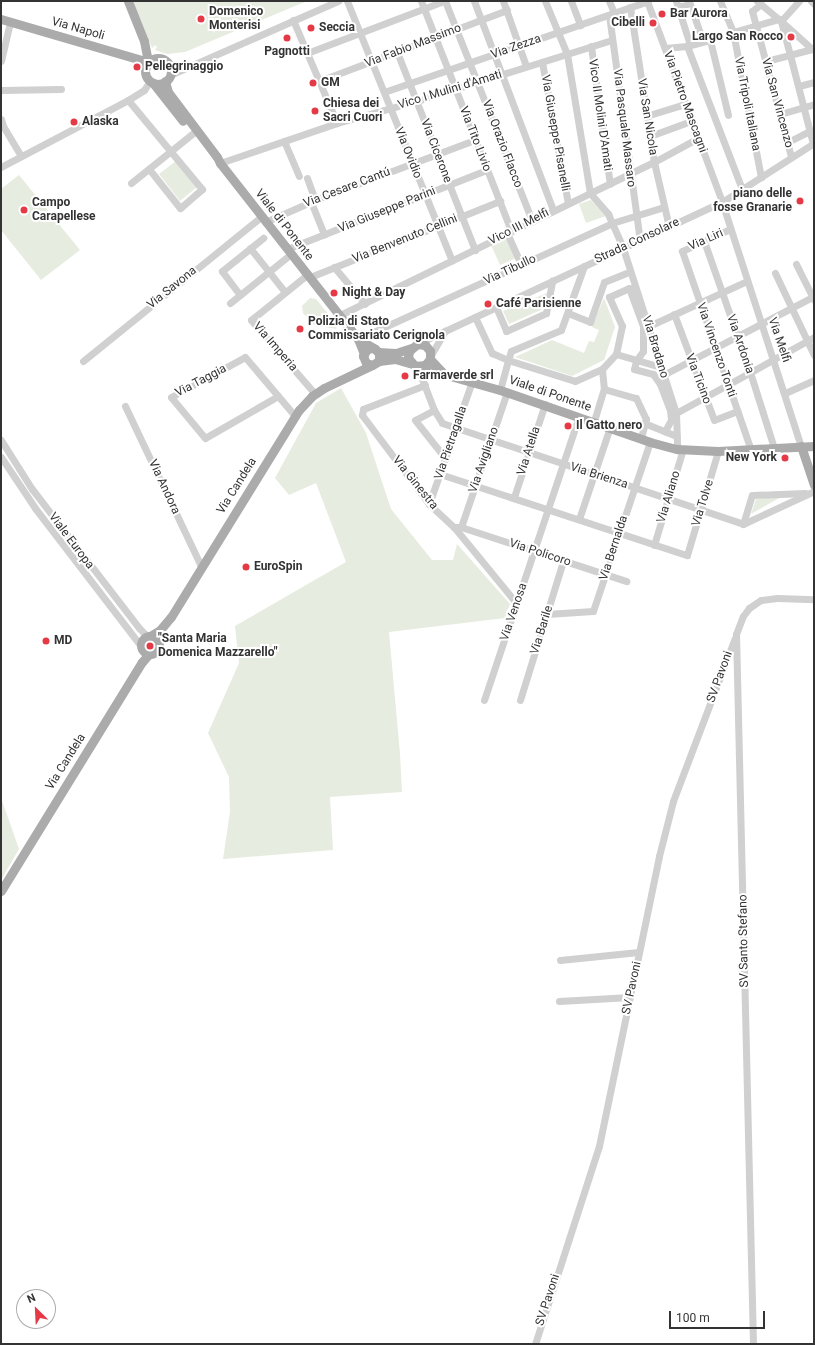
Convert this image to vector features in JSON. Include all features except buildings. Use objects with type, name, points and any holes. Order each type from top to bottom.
[{"type":"main road","name":"Viale di Ponente","points":[[128,1],[144,41],[150,64],[152,82],[220,163],[340,314],[358,339],[375,356],[395,359],[434,372],[472,381],[545,404],[650,442],[680,449],[718,451],[814,446]]},
{"type":"main road","name":"Via Napoli","points":[[6,20],[150,64]]},
{"type":"main road","name":"Viale di Ponente","points":[[150,64],[164,59],[168,74],[168,92],[195,132]]},
{"type":"main road","points":[[152,82],[161,83],[168,74]]},
{"type":"main road","name":"Viale di Ponente","points":[[358,339],[364,356]]},
{"type":"main road","points":[[414,346],[408,358],[416,366],[425,365],[430,357]]},
{"type":"main road","points":[[375,356],[367,350],[364,356],[366,363],[375,356],[396,353],[414,346],[428,348],[430,357],[445,375]]},
{"type":"main road","name":"Via Candela","points":[[352,374],[360,366],[364,356]]},
{"type":"main road","name":"Via Candela","points":[[1,891],[142,662],[144,651],[152,638],[171,617],[295,416],[315,394],[352,374],[375,356]]},
{"type":"main road","name":"Via Melfi","points":[[801,446],[814,485]]},
{"type":"main road","name":"Via Candela","points":[[144,651],[157,649],[152,638]]},
{"type":"street","points":[[168,74],[191,66],[338,1]]},
{"type":"street","name":"Via Ovidio","points":[[347,1],[452,261]]},
{"type":"street","name":"Via Tito Livio","points":[[421,1],[500,201],[521,265]]},
{"type":"street","points":[[306,53],[445,1]]},
{"type":"street","name":"Via Orazio Flacco","points":[[445,1],[456,30],[471,62],[532,221]]},
{"type":"street","points":[[474,1],[553,210]]},
{"type":"street","points":[[503,1],[520,45],[526,66]]},
{"type":"street","points":[[544,1],[567,54],[590,193]]},
{"type":"street","points":[[571,1],[580,25]]},
{"type":"street","name":"Via Pasquale Massaro","points":[[610,1],[612,14],[612,40],[640,240]]},
{"type":"street","name":"Via Zezza","points":[[384,92],[648,1]]},
{"type":"street","name":"Via Pietro Mascagni","points":[[648,1],[722,202]]},
{"type":"street","name":"Via Tripoli Italiana","points":[[720,1],[734,32],[761,177]]},
{"type":"street","points":[[734,32],[756,25],[780,20],[799,1]]},
{"type":"street","points":[[759,3],[813,49]]},
{"type":"street","name":"Via San Vincenzo","points":[[759,3],[752,11],[792,158]]},
{"type":"street","points":[[703,41],[690,4],[677,4],[688,45],[742,189]]},
{"type":"street","name":"Via San Nicola","points":[[630,7],[654,162],[669,227]]},
{"type":"street","name":"Via Fabio Massimo","points":[[319,81],[507,10]]},
{"type":"street","points":[[1,61],[6,20]]},
{"type":"street","points":[[293,20],[337,123]]},
{"type":"street","points":[[780,20],[814,143]]},
{"type":"street","name":"Vico I Mulini d'Amati","points":[[220,163],[337,123],[417,101],[612,40]]},
{"type":"street","points":[[665,48],[710,40],[728,115]]},
{"type":"street","name":"Vico II Molini D'Amati","points":[[591,46],[610,184]]},
{"type":"street","points":[[766,62],[813,49]]},
{"type":"street","name":"Via Cicerone","points":[[397,52],[475,250]]},
{"type":"street","name":"Via Giuseppe Pisanelli","points":[[542,62],[568,203]]},
{"type":"street","points":[[1,167],[89,122],[144,90],[152,82]]},
{"type":"street","points":[[799,86],[814,82]]},
{"type":"street","points":[[1,90],[61,89]]},
{"type":"street","points":[[128,100],[202,189],[180,208],[149,169]]},
{"type":"street","points":[[780,114],[814,104]]},
{"type":"street","points":[[646,116],[681,105]]},
{"type":"street","points":[[1,119],[3,126],[21,156]]},
{"type":"street","points":[[650,136],[688,122]]},
{"type":"street","points":[[788,142],[810,131]]},
{"type":"street","points":[[131,183],[195,132]]},
{"type":"street","name":"Vico III Melfi","points":[[340,314],[365,304],[553,210],[610,184],[698,138]]},
{"type":"street","name":"Via Cesare Cantú","points":[[263,219],[475,140]]},
{"type":"street","points":[[284,141],[299,176]]},
{"type":"street","name":"Strada Consolare","points":[[414,346],[475,316],[722,202],[814,143]]},
{"type":"street","name":"Via Giuseppe Parini","points":[[230,303],[269,273],[289,251],[324,234],[487,170]]},
{"type":"street","points":[[306,178],[324,234]]},
{"type":"street","name":"Via Bradano","points":[[590,193],[600,204],[612,223],[623,248],[635,294],[649,326],[660,367],[676,412],[677,436],[680,449]]},
{"type":"street","name":"Via Benvenuto Cellini","points":[[309,276],[500,201]]},
{"type":"street","name":"Via Melfi","points":[[722,202],[801,446]]},
{"type":"street","name":"Via Tibullo","points":[[358,339],[612,223],[636,214],[664,207]]},
{"type":"street","name":"Via Savona","points":[[84,361],[263,219]]},
{"type":"street","name":"Via Liri","points":[[682,250],[730,229]]},
{"type":"street","points":[[240,295],[222,271],[263,238]]},
{"type":"street","name":"Via Ardonia","points":[[704,241],[738,336],[774,448]]},
{"type":"street","points":[[250,248],[285,292]]},
{"type":"street","name":"Via Vincenzo Tonti","points":[[682,250],[751,450]]},
{"type":"street","points":[[663,375],[813,298],[796,264]]},
{"type":"street","points":[[508,360],[511,351],[561,330],[584,266]]},
{"type":"street","points":[[334,267],[365,304]]},
{"type":"street","points":[[568,313],[590,322],[604,282],[626,273]]},
{"type":"street","points":[[775,273],[814,355]]},
{"type":"street","name":"Via Imperia","points":[[309,276],[285,292],[250,320],[315,394]]},
{"type":"street","points":[[496,307],[506,331],[546,313],[552,281]]},
{"type":"street","points":[[649,326],[748,281]]},
{"type":"street","points":[[475,316],[492,353],[508,360],[575,381],[602,369],[616,354],[622,326],[609,297],[629,288],[635,294],[643,326],[643,352],[636,361],[634,369],[653,374],[660,384],[670,410],[671,420],[665,431]]},
{"type":"street","name":"Via Ticino","points":[[674,314],[714,420],[737,411]]},
{"type":"street","points":[[430,357],[445,331]]},
{"type":"street","points":[[676,412],[814,337]]},
{"type":"street","points":[[616,354],[660,367]]},
{"type":"street","name":"Via Taggia","points":[[278,396],[204,438],[171,397],[245,358],[278,396],[295,416]]},
{"type":"street","name":"Via Avigliano","points":[[458,527],[475,486],[491,440],[503,391],[508,360]]},
{"type":"street","points":[[416,366],[434,410],[414,420],[445,458]]},
{"type":"street","points":[[594,421],[604,389],[602,369]]},
{"type":"street","points":[[424,383],[434,372]]},
{"type":"street","points":[[785,393],[814,380]]},
{"type":"street","name":"Via Pietragalla","points":[[429,504],[472,381]]},
{"type":"street","name":"Via Ginestra","points":[[424,383],[362,409],[362,415],[429,504],[458,527],[517,604]]},
{"type":"street","points":[[604,389],[636,398],[646,419],[641,438]]},
{"type":"street","name":"Via Atella","points":[[514,497],[545,404]]},
{"type":"street","name":"Via Andora","points":[[126,406],[202,568]]},
{"type":"street","name":"Via Brienza","points":[[434,410],[442,423],[743,524]]},
{"type":"street","points":[[563,464],[579,416]]},
{"type":"street","points":[[644,422],[677,436]]},
{"type":"street","points":[[579,519],[610,427]]},
{"type":"street","name":"Viale Europa","points":[[1,440],[32,489],[139,628],[152,638]]},
{"type":"street","name":"Via Bernalda","points":[[547,614],[594,611],[650,442]]},
{"type":"street","name":"Via Aliano","points":[[654,544],[669,499],[680,449]]},
{"type":"street","name":"Via Tolve","points":[[654,544],[687,555],[718,451]]},
{"type":"street","name":"Viale Europa","points":[[1,457],[35,508],[144,651]]},
{"type":"street","name":"Via Venosa","points":[[484,700],[563,464]]},
{"type":"street","points":[[440,474],[536,504],[654,544]]},
{"type":"street","points":[[743,524],[814,490]]},
{"type":"street","points":[[743,524],[752,495],[805,493]]},
{"type":"street","name":"Via Policoro","points":[[458,527],[626,581]]},
{"type":"street","name":"Via Barile","points":[[520,700],[563,561]]},
{"type":"street","name":"SV Santo Stefano","points":[[754,1344],[736,634],[748,608],[761,600],[777,598],[814,599]]},
{"type":"street","name":"SV Pavoni","points":[[535,1344],[599,1146],[659,856],[673,801],[702,729],[736,634]]},
{"type":"street","points":[[560,960],[639,952]]},
{"type":"street","points":[[559,1001],[630,997]]},
{"type":"shaded area","name":"Domenico Monterisi","points":[[133,1],[307,1],[185,52],[167,54],[155,50],[157,47],[155,45],[152,48]]},
{"type":"shaded area","points":[[176,161],[197,187],[180,201],[159,174]]},
{"type":"shaded area","name":"Campo Carapellese","points":[[19,175],[80,250],[41,280],[1,230],[1,189]]},
{"type":"shaded area","points":[[591,200],[606,216],[586,223],[579,204]]},
{"type":"shaded area","points":[[507,238],[516,258],[500,265],[491,245]]},
{"type":"shaded area","points":[[547,293],[541,310],[509,324],[503,311]]},
{"type":"shaded area","points":[[310,298],[316,299],[337,325],[336,329],[314,325],[303,313],[302,306]]},
{"type":"shaded area","points":[[604,298],[615,327],[604,360],[572,376],[515,357],[552,340],[584,353],[589,341],[594,342],[599,330],[592,327]]},
{"type":"shaded area","points":[[341,388],[366,433],[391,509],[432,560],[453,560],[457,544],[510,604],[505,618],[389,632],[402,792],[330,797],[333,850],[223,859],[230,812],[229,777],[208,733],[239,663],[235,626],[346,562],[316,483],[289,495],[275,478],[316,403]]},
{"type":"shaded area","points":[[781,497],[751,514],[756,499]]},
{"type":"shaded area","points":[[1,798],[19,849],[1,880]]},
{"type":"place","name":"Bar Aurora","points":[[662,14]]},
{"type":"place","name":"Domenico Monterisi","points":[[201,19]]},
{"type":"place","name":"Cibelli","points":[[653,23]]},
{"type":"place","name":"Seccia","points":[[311,28]]},
{"type":"place","name":"Largo San Rocco","points":[[791,37]]},
{"type":"place","name":"Pagnotti","points":[[287,38]]},
{"type":"place","name":"Pellegrinaggio","points":[[137,67]]},
{"type":"place","name":"GM","points":[[313,83]]},
{"type":"place","name":"Chiesa dei Sacri Cuori","points":[[315,111]]},
{"type":"place","name":"Alaska","points":[[74,122]]},
{"type":"place","name":"piano delle fosse Granarie","points":[[800,201]]},
{"type":"place","name":"Campo Carapellese","points":[[24,210]]},
{"type":"place","name":"Night & Day","points":[[334,293]]},
{"type":"place","name":"Café Parisienne","points":[[488,304]]},
{"type":"place","name":"Polizia di Stato Commissariato Cerignola","points":[[300,329]]},
{"type":"place","name":"Farmaverde srl","points":[[405,376]]},
{"type":"place","name":"Il Gatto nero","points":[[568,426]]},
{"type":"place","name":"New York","points":[[785,458]]},
{"type":"place","name":"EuroSpin","points":[[246,567]]},
{"type":"place","name":"MD","points":[[46,641]]},
{"type":"place","name":"\"Santa Maria Domenica Mazzarello\"","points":[[150,646]]}]
